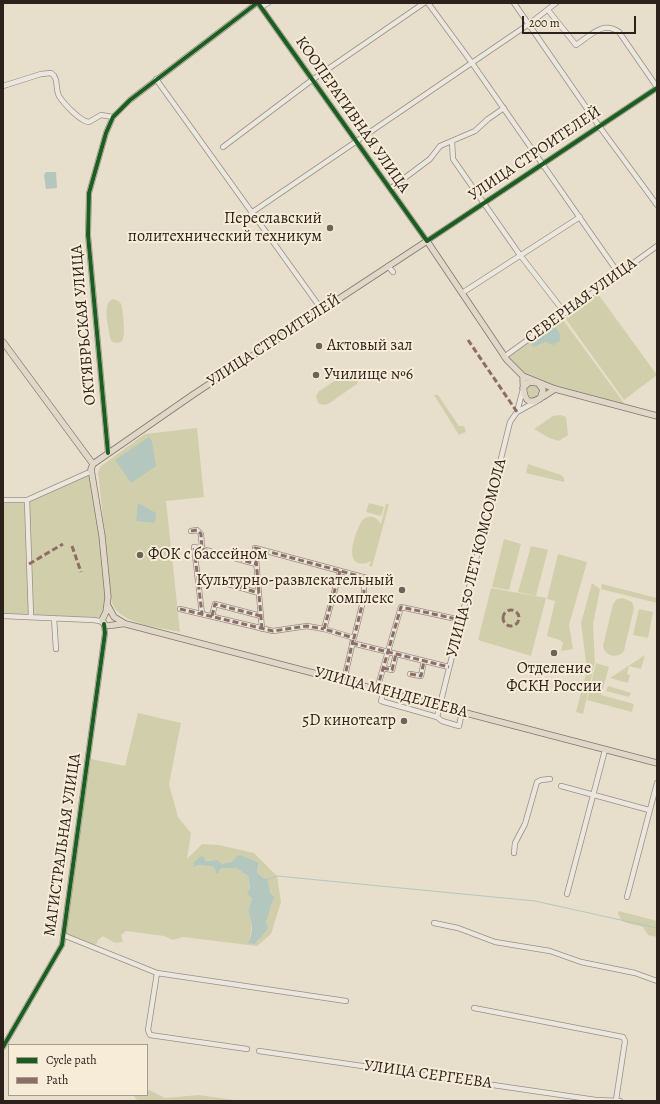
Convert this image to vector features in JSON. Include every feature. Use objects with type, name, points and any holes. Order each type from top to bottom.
[{"type":"main road","name":"УЛИЦА СТРОИТЕЛЕЙ","points":[[93,464],[194,394],[427,241]]},
{"type":"main road","name":"КООПЕРАТИВНАЯ УЛИЦА","points":[[427,241],[504,356],[522,376]]},
{"type":"main road","points":[[3,342],[93,464],[92,471],[95,482],[102,536],[108,606],[115,620],[112,625]]},
{"type":"main road","points":[[555,389],[537,401],[529,401],[522,393],[522,376],[555,389],[657,416]]},
{"type":"main road","points":[[523,388],[529,382],[538,382]]},
{"type":"main road","points":[[537,401],[543,390],[538,382]]},
{"type":"main road","points":[[108,606],[104,616],[104,624],[124,624]]},
{"type":"main road","points":[[104,616],[108,614],[124,624]]},
{"type":"main road","name":"УЛИЦА МЕНДЕЛЕЕВА","points":[[124,624],[344,680],[657,763]]},
{"type":"street","name":"ОКТЯБРЬСКАЯ УЛИЦА","points":[[108,453],[88,235],[89,193],[102,144],[113,117],[130,100],[156,79],[259,4],[268,3]]},
{"type":"street","points":[[223,147],[312,80],[424,3]]},
{"type":"street","points":[[428,3],[504,108],[619,274]]},
{"type":"street","points":[[514,3],[599,126],[657,205]]},
{"type":"street","points":[[251,213],[529,24],[556,3]]},
{"type":"street","name":"КООПЕРАТИВНАЯ УЛИЦА","points":[[259,4],[427,241]]},
{"type":"street","points":[[548,10],[576,45],[601,28],[614,28],[619,32],[657,87]]},
{"type":"street","points":[[3,86],[41,74],[53,74],[59,96],[80,119],[89,122],[100,115],[113,117]]},
{"type":"street","points":[[156,79],[322,310]]},
{"type":"street","name":"УЛИЦА СТРОИТЕЛЕЙ","points":[[427,241],[657,87]]},
{"type":"street","points":[[390,189],[430,159],[440,146],[475,131],[488,119],[504,108]]},
{"type":"street","points":[[452,141],[453,159],[520,255],[565,313]]},
{"type":"street","points":[[462,293],[580,217]]},
{"type":"street","name":"СЕВЕРНАЯ УЛИЦА","points":[[504,356],[657,246]]},
{"type":"street","points":[[388,266],[393,272]]},
{"type":"street","points":[[518,412],[523,388]]},
{"type":"street","points":[[518,412],[537,401]]},
{"type":"street","name":"УЛИЦА 50 ЛЕТ КОМСОМОЛА","points":[[437,717],[510,423],[518,412]]},
{"type":"street","points":[[3,500],[27,500],[92,471]]},
{"type":"street","points":[[27,500],[31,617]]},
{"type":"street","points":[[191,531],[197,530],[200,533],[202,549]]},
{"type":"street","points":[[202,614],[194,547],[256,564]]},
{"type":"street","points":[[262,628],[255,548],[389,584]]},
{"type":"street","points":[[324,629],[340,571]]},
{"type":"street","points":[[197,574],[259,593]]},
{"type":"street","points":[[344,680],[364,597],[364,577]]},
{"type":"street","points":[[212,616],[215,604],[261,616]]},
{"type":"street","points":[[377,689],[401,607],[461,620]]},
{"type":"street","points":[[180,609],[262,628],[273,634],[307,626],[324,629],[387,652],[449,667]]},
{"type":"street","points":[[3,616],[93,620],[100,621],[104,624]]},
{"type":"street","points":[[93,620],[104,616]]},
{"type":"street","points":[[51,617],[56,649]]},
{"type":"street","name":"МАГИСТРАЛЬНАЯ УЛИЦА","points":[[3,1047],[62,944],[105,633],[104,624]]},
{"type":"street","points":[[105,633],[112,625]]},
{"type":"street","points":[[383,668],[392,670],[396,654]]},
{"type":"street","points":[[410,674],[421,676],[424,661]]},
{"type":"street","points":[[384,691],[381,701],[437,717],[442,721],[458,726],[462,712]]},
{"type":"street","points":[[567,894],[605,750]]},
{"type":"street","points":[[514,853],[515,843],[525,824],[537,782],[550,779]]},
{"type":"street","points":[[627,897],[657,783]]},
{"type":"street","points":[[561,786],[649,810]]},
{"type":"street","points":[[434,923],[458,928],[495,942],[550,951],[581,962],[635,974],[657,981]]},
{"type":"street","points":[[63,935],[157,973],[346,1001]]},
{"type":"street","points":[[157,973],[148,1030],[150,1035],[247,1050]]},
{"type":"street","points":[[474,1008],[624,1036],[625,1041],[618,1101],[590,1101]]},
{"type":"street","name":"УЛИЦА СЕРГЕЕВА","points":[[259,1051],[596,1100]]},
{"type":"shaded area","points":[[46,172],[56,172],[57,188],[46,189],[44,175]]},
{"type":"shaded area","points":[[598,294],[657,375],[624,400],[565,318]]},
{"type":"shaded area","points":[[113,299],[121,304],[123,317],[123,338],[122,341],[118,343],[112,342],[110,338],[107,316],[107,305],[109,301]]},
{"type":"shaded area","points":[[561,317],[624,403],[621,405],[556,388],[523,374],[506,357]]},
{"type":"shaded area","points":[[554,324],[560,334],[560,341],[553,345],[545,342],[534,347],[532,346],[530,341]]},
{"type":"shaded area","points":[[352,370],[359,375],[357,384],[328,404],[323,405],[318,403],[316,396],[319,391]]},
{"type":"shaded area","points":[[529,382],[541,387],[540,398],[528,400],[523,388]]},
{"type":"shaded area","points":[[434,395],[438,395],[459,426],[464,426],[466,432],[459,435]]},
{"type":"shaded area","points":[[561,415],[566,417],[568,435],[559,441],[534,429],[553,416]]},
{"type":"shaded area","points":[[197,428],[204,497],[166,501],[180,632],[132,621],[123,616],[112,603],[98,472],[101,466],[145,434]]},
{"type":"shaded area","points":[[149,437],[152,441],[156,466],[131,483],[115,460]]},
{"type":"shaded area","points":[[528,464],[561,475],[564,478],[564,482],[526,473]]},
{"type":"shaded area","points":[[91,471],[107,605],[103,616],[93,619],[3,616],[3,500],[27,500]]},
{"type":"shaded area","points":[[138,503],[156,513],[155,523],[136,521]]},
{"type":"shaded area","points":[[369,503],[384,507],[381,516],[366,512]]},
{"type":"shaded area","points":[[386,504],[389,504],[372,567],[369,566],[371,561],[363,564],[358,563],[354,560],[352,550],[361,522],[366,517],[374,517],[381,524]]},
{"type":"shaded area","points":[[504,539],[521,544],[509,590],[492,587]]},
{"type":"shaded area","points":[[531,546],[548,550],[536,596],[518,592]]},
{"type":"shaded area","points":[[558,554],[587,562],[569,625],[573,649],[561,651],[563,643],[560,640],[547,636],[555,601],[547,599]]},
{"type":"shaded area","points":[[592,583],[600,589],[593,624],[595,662],[583,714],[576,712],[587,670],[581,623]]},
{"type":"shaded area","points":[[602,584],[657,598],[657,603],[601,589]]},
{"type":"shaded area","points":[[491,588],[546,598],[531,656],[478,640]]},
{"type":"shaded area","points":[[623,598],[632,602],[634,608],[624,651],[621,654],[612,656],[606,653],[603,646],[613,604],[617,599]]},
{"type":"shaded area","points":[[639,609],[653,612],[648,638],[633,635]]},
{"type":"shaded area","points":[[645,655],[641,669],[629,666],[627,674],[630,675],[628,683],[610,678]]},
{"type":"shaded area","points":[[596,663],[609,667],[601,695],[634,704],[632,712],[587,700]]},
{"type":"shaded area","points":[[608,686],[631,693],[629,697],[606,691]]},
{"type":"shaded area","points":[[138,713],[181,723],[169,784],[178,817],[191,833],[187,859],[202,844],[219,845],[254,853],[277,876],[281,902],[271,934],[257,946],[183,937],[173,940],[164,936],[126,931],[121,935],[123,942],[115,943],[103,936],[98,940],[96,945],[64,935],[91,759],[125,766]],"holes":[[[241,855],[259,864],[257,872],[262,877],[268,879],[270,892],[273,895],[273,899],[266,921],[268,929],[258,942],[250,941],[252,918],[248,912],[252,898],[248,891],[250,889],[248,876],[236,868],[221,867],[218,873],[216,873],[214,867],[200,865],[193,867],[211,860],[222,864],[233,861]]]},
{"type":"shaded area","points":[[241,855],[259,863],[257,872],[262,877],[268,879],[270,892],[274,897],[266,922],[268,929],[255,944],[248,943],[252,928],[250,915],[248,912],[252,898],[247,893],[250,888],[248,876],[236,868],[221,868],[218,873],[216,873],[214,867],[200,865],[193,867],[194,862],[201,856],[204,857],[205,861],[217,860],[222,864],[233,861],[237,856]]},
{"type":"shaded area","points":[[619,911],[657,921],[657,937],[648,935],[643,927],[624,922],[619,917]]},
{"type":"shaded area","points":[[148,1090],[165,1098],[199,1095],[242,1101],[138,1101],[134,1096],[148,1096]]},
{"type":"waterway","points":[[268,879],[277,876],[535,901],[657,928]]},
{"type":"marked path","points":[[468,340],[517,412]]},
{"type":"marked path","points":[[191,531],[197,530],[201,534],[202,549],[194,547],[202,614]]},
{"type":"marked path","points":[[29,564],[63,544]]},
{"type":"marked path","points":[[72,546],[81,572]]},
{"type":"marked path","points":[[262,629],[255,548],[389,584]]},
{"type":"marked path","points":[[202,549],[256,564]]},
{"type":"marked path","points":[[340,571],[324,629],[354,638],[364,597],[364,577]]},
{"type":"marked path","points":[[197,575],[259,593]]},
{"type":"marked path","points":[[212,616],[215,604],[261,616]]},
{"type":"marked path","points":[[377,689],[401,607],[461,620]]},
{"type":"marked path","points":[[180,609],[273,631],[307,626],[324,629]]},
{"type":"marked path","points":[[508,610],[514,610],[519,615],[519,618],[517,624],[514,626],[508,626],[503,621],[503,615],[508,610]]},
{"type":"marked path","points":[[344,680],[353,640]]},
{"type":"marked path","points":[[352,643],[449,667]]},
{"type":"marked path","points":[[383,668],[392,670],[396,654]]},
{"type":"marked path","points":[[410,674],[421,676],[424,661]]},
{"type":"cycle path","points":[[108,453],[88,235],[89,193],[106,133],[113,117],[130,100],[257,3]]},
{"type":"cycle path","points":[[258,3],[427,241],[657,88]]},
{"type":"cycle path","points":[[3,1047],[62,945],[105,633],[104,624]]},
{"type":"place","name":"Переславский политехнический техникум","points":[[330,228]]},
{"type":"place","name":"Актовый зал","points":[[319,346]]},
{"type":"place","name":"Училище №6","points":[[316,375]]},
{"type":"place","name":"ФОК с бассейном","points":[[140,555]]},
{"type":"place","name":"Культурно-развлекательный комплекс","points":[[402,590]]},
{"type":"place","name":"Отделение ФСКН России","points":[[554,653]]},
{"type":"place","name":"5D кинотеатр","points":[[404,721]]}]
